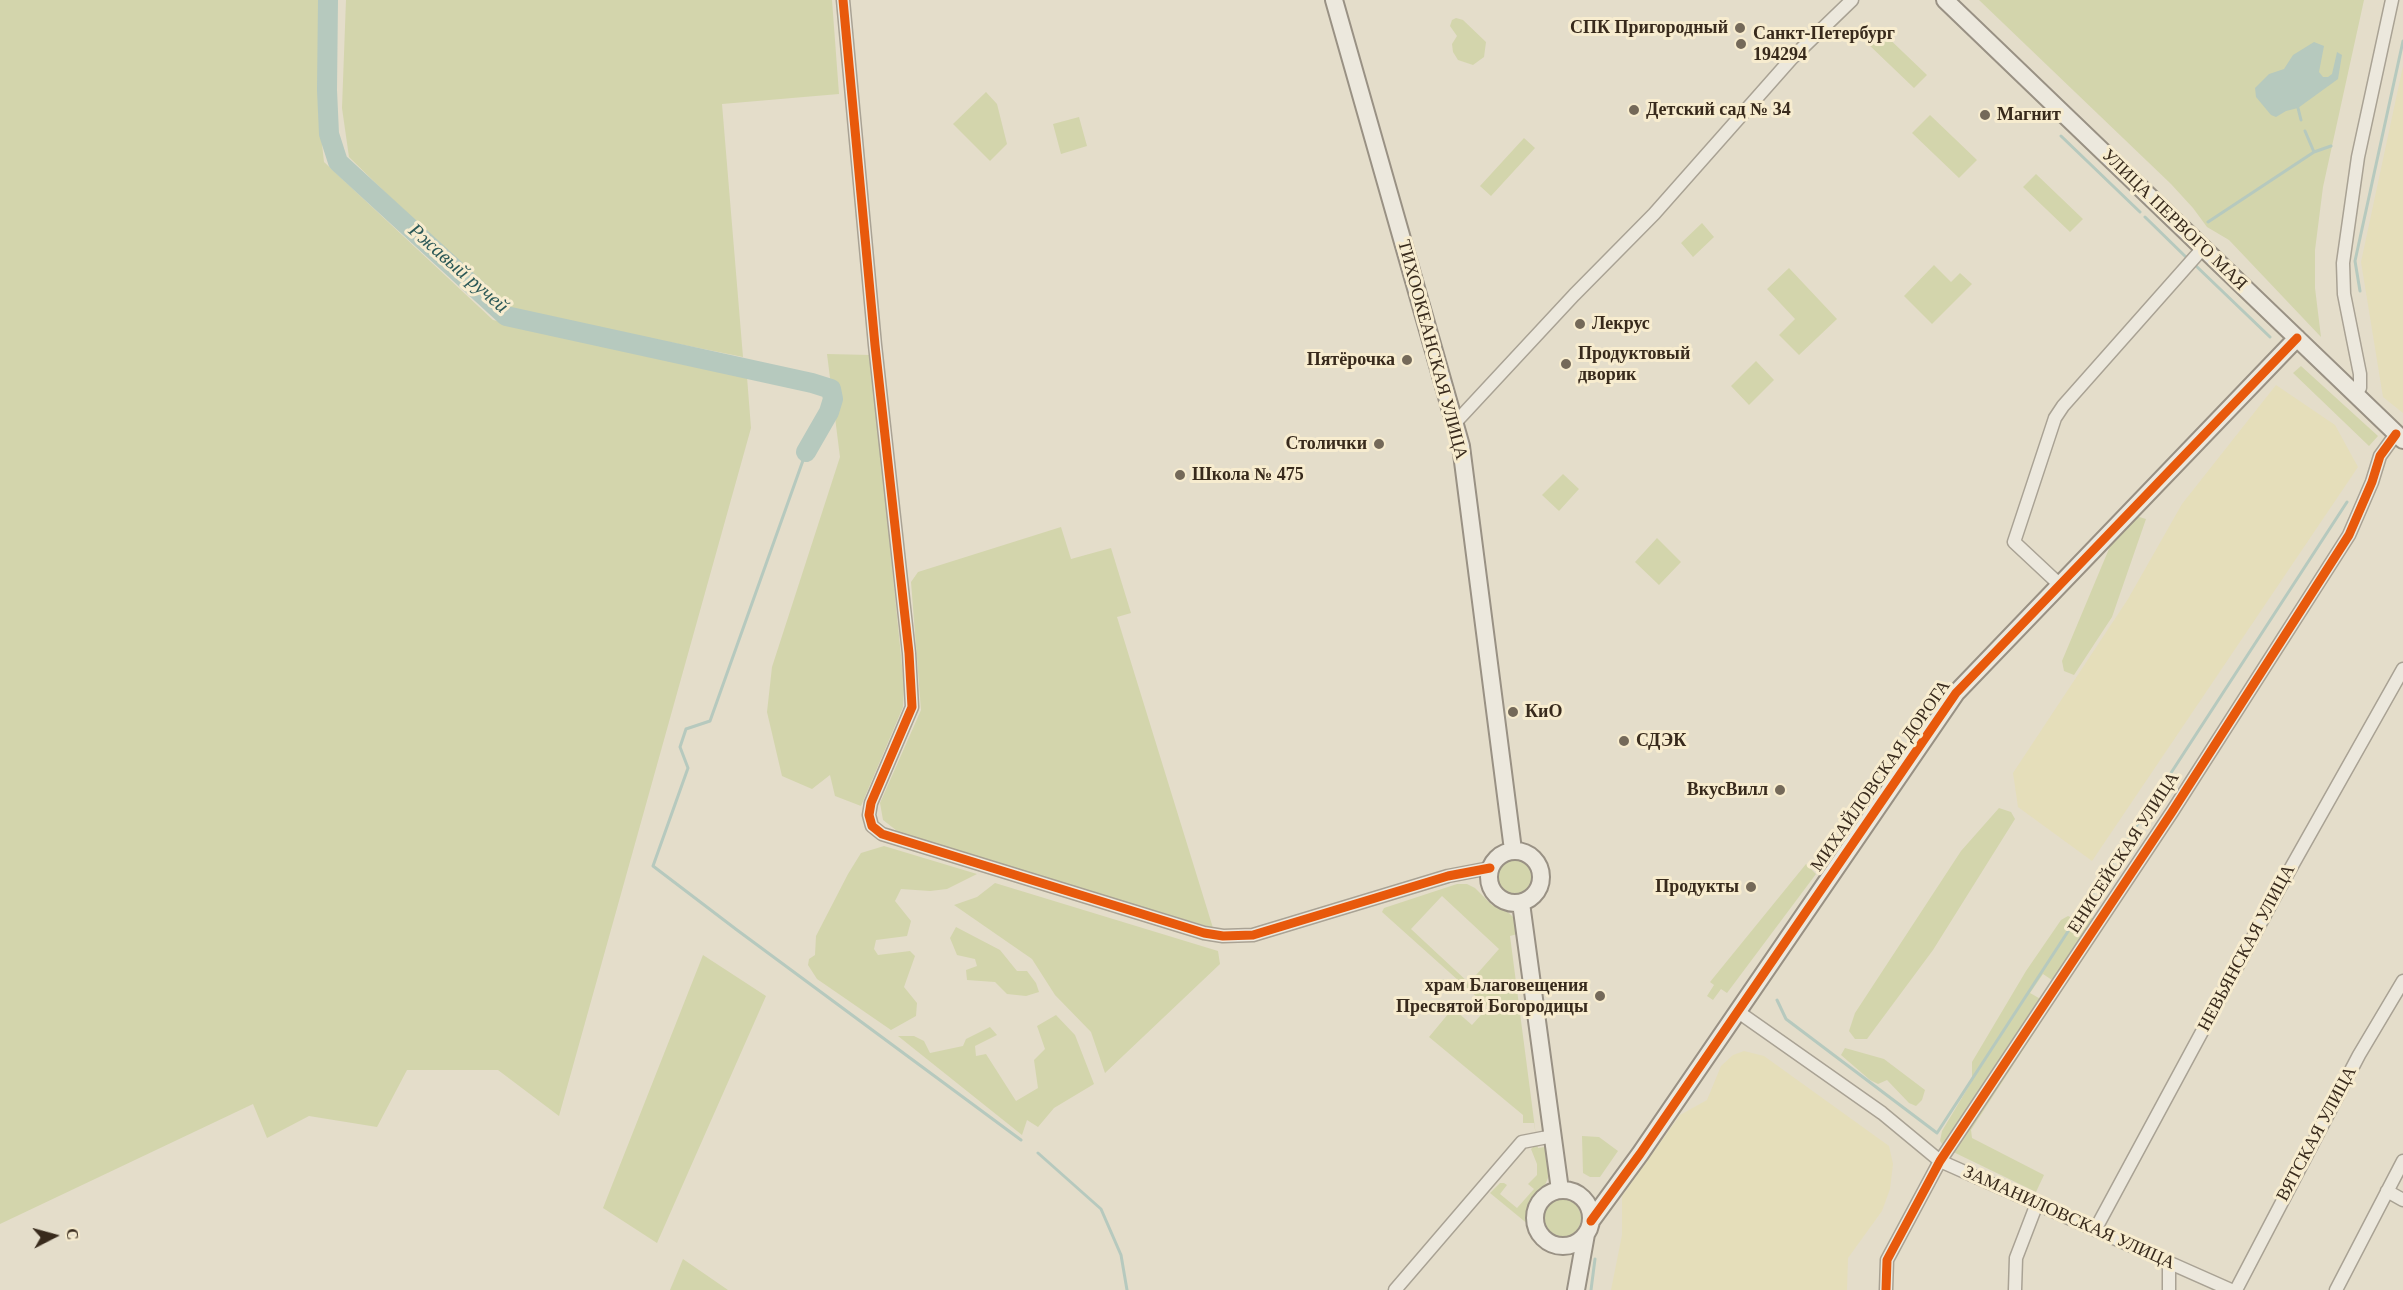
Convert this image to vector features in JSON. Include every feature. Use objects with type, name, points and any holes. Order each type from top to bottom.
[{"type":"street","points":[[843,0],[875,345],[909,653],[912,707],[871,803],[869,815],[872,826],[882,834],[1204,933],[1223,936],[1253,935],[1448,876],[1490,868]]},
{"type":"street","name":"ТИХООКЕАНСКАЯ УЛИЦА","points":[[1334,0],[1455,423],[1471,514],[1513,850]]},
{"type":"street","points":[[1455,423],[1574,295],[1654,214],[1792,58],[1852,0]]},
{"type":"street","name":"УЛИЦА ПЕРВОГО МАЯ","points":[[1945,0],[2399,437]]},
{"type":"street","points":[[2355,393],[2360,388],[2360,374],[2344,294],[2343,263],[2358,157],[2392,0]]},
{"type":"street","points":[[2060,585],[2014,542],[2055,418],[2063,406],[2203,248]]},
{"type":"street","name":"МИХАЙЛОВСКАЯ ДОРОГА","points":[[1576,1290],[1589,1227],[1956,693],[2297,338]]},
{"type":"street","name":"ЕНИСЕЙСКАЯ УЛИЦА","points":[[1886,1290],[1887,1260],[1940,1161],[2172,812],[2349,535],[2372,482],[2380,456],[2399,437]]},
{"type":"street","name":"НЕВЬЯНСКАЯ УЛИЦА","points":[[2095,1230],[2279,889],[2403,669]]},
{"type":"street","points":[[1513,850],[1532,857],[1539,865],[1542,875],[1541,885],[1536,894],[1521,903],[1509,903],[1500,899],[1493,892],[1489,880],[1490,868],[1499,856],[1513,850]]},
{"type":"street","points":[[1521,903],[1560,1190]]},
{"type":"street","name":"ВЯТСКАЯ УЛИЦА","points":[[2236,1290],[2359,1055],[2403,981]]},
{"type":"street","name":"ЗАМАНИЛОВСКАЯ УЛИЦА","points":[[1737,1011],[1882,1113],[1940,1161],[2036,1206],[2231,1290]]},
{"type":"street","points":[[1395,1290],[1522,1142],[1553,1136]]},
{"type":"street","points":[[2336,1290],[2403,1161]]},
{"type":"street","points":[[1579,1195],[1590,1209],[1589,1227],[1574,1243],[1558,1245],[1542,1235],[1536,1216],[1544,1198],[1560,1190],[1568,1190],[1587,1197],[1599,1197],[1615,1188]]},
{"type":"street","points":[[2386,1191],[2403,1200]]},
{"type":"street","points":[[2015,1290],[2016,1258],[2036,1206]]},
{"type":"street","name":"МИХАЙЛОВСКАЯ ДОРОГА","points":[[1558,1245],[1572,1267],[1576,1290]]},
{"type":"street","points":[[2169,1262],[2169,1290]]},
{"type":"shaded area","points":[[2314,42],[2324,46],[2319,72],[2323,77],[2332,74],[2337,52],[2342,55],[2338,79],[2298,108],[2276,117],[2271,115],[2256,97],[2255,88],[2269,74],[2284,69],[2293,55]]},
{"type":"shaded area","points":[[2403,66],[2403,413],[2383,397],[2361,262]]},
{"type":"shaded area","points":[[2276,385],[2335,425],[2358,467],[2092,861],[2018,807],[2013,773],[2128,599],[2182,504]]},
{"type":"shaded area","points":[[1744,1051],[1764,1056],[1889,1146],[1893,1164],[1890,1189],[1882,1211],[1848,1258],[1847,1290],[1611,1290],[1622,1235],[1622,1196],[1680,1115],[1707,1100],[1721,1066],[1733,1055]]},
{"type":"green space","points":[[0,0],[321,0],[318,108],[324,162],[493,320],[747,377],[751,428],[559,1116],[498,1070],[407,1070],[377,1127],[309,1116],[267,1138],[253,1104],[0,1224]]},
{"type":"green space","points":[[346,0],[832,0],[839,94],[722,104],[743,357],[511,310],[478,283],[349,157],[342,108]]},
{"type":"green space","points":[[1979,0],[2364,0],[2323,187],[2315,250],[2315,288],[2321,337],[2229,240],[2207,227],[2171,184]]},
{"type":"green space","points":[[1456,18],[1463,20],[1486,42],[1484,57],[1473,65],[1458,60],[1453,52],[1452,44],[1457,36],[1450,26],[1452,20]]},
{"type":"green space","points":[[1880,30],[1927,75],[1914,88],[1867,43]]},
{"type":"green space","points":[[986,92],[997,104],[1007,144],[990,161],[953,124]]},
{"type":"green space","points":[[1930,115],[1977,160],[1959,178],[1912,133]]},
{"type":"green space","points":[[1079,117],[1087,146],[1061,154],[1053,124]]},
{"type":"green space","points":[[1524,138],[1535,148],[1491,196],[1480,186]]},
{"type":"green space","points":[[2036,174],[2083,219],[2070,232],[2023,187]]},
{"type":"green space","points":[[1702,223],[1714,237],[1693,257],[1681,243]]},
{"type":"green space","points":[[1934,265],[1951,282],[1960,273],[1972,284],[1932,324],[1904,296]]},
{"type":"green space","points":[[1789,268],[1837,319],[1799,355],[1779,335],[1795,319],[1767,289]]},
{"type":"green space","points":[[827,354],[871,355],[904,686],[903,707],[861,806],[835,796],[830,775],[812,789],[782,776],[767,712],[772,667],[840,457]]},
{"type":"green space","points":[[1756,361],[1774,380],[1749,405],[1731,386]]},
{"type":"green space","points":[[2301,366],[2378,436],[2369,446],[2293,373]]},
{"type":"green space","points":[[1563,474],[1579,489],[1559,511],[1542,495]]},
{"type":"green space","points":[[2130,517],[2146,519],[2112,617],[2074,675],[2064,671],[2062,661],[2111,544]]},
{"type":"green space","points":[[1061,527],[1071,559],[1111,548],[1131,613],[1117,617],[1213,928],[901,834],[883,820],[880,803],[921,710],[911,582],[918,572]]},
{"type":"green space","points":[[1657,538],[1681,562],[1659,585],[1635,562]]},
{"type":"green space","points":[[1999,808],[2011,812],[2015,819],[1933,950],[1867,1039],[1855,1039],[1849,1031],[1855,1013],[1961,851]]},
{"type":"green space","points":[[884,846],[977,874],[947,889],[930,891],[901,889],[895,901],[911,921],[907,936],[876,940],[874,949],[878,955],[910,951],[915,956],[904,987],[917,1003],[916,1016],[891,1030],[817,979],[808,965],[809,959],[815,955],[816,936],[861,853]]},
{"type":"green space","points":[[1516,858],[1529,863],[1534,876],[1529,889],[1516,894],[1503,889],[1498,876],[1503,863]]},
{"type":"green space","points":[[1806,864],[1816,874],[1727,993],[1721,989],[1713,1000],[1707,996],[1714,985],[1710,982]]},
{"type":"green space","points":[[995,883],[1218,951],[1220,964],[1105,1073],[1091,1032],[1055,995],[1032,959],[954,905],[977,897]]},
{"type":"green space","points":[[1457,884],[1467,884],[1475,888],[1492,905],[1509,913],[1516,920],[1517,934],[1510,936],[1536,1136],[1534,1123],[1523,1123],[1523,1115],[1429,1037],[1458,1002],[1461,1005],[1456,1011],[1472,1025],[1488,1007],[1382,912],[1384,908]],"holes":[[[1442,896],[1499,949],[1469,983],[1411,929]]]},
{"type":"green space","points":[[2068,916],[2081,922],[2087,917],[2093,918],[2052,980],[2043,974],[2030,993],[2044,1001],[2038,1027],[1971,1130],[1972,1138],[2044,1175],[2036,1192],[1945,1148],[1940,1141],[1942,1131],[1972,1081],[1972,1062],[2026,971],[2061,920]]},
{"type":"green space","points":[[956,927],[1000,950],[1017,971],[1027,971],[1036,983],[1039,992],[1026,996],[1007,994],[995,982],[967,980],[966,970],[977,966],[975,959],[957,955],[950,938]]},
{"type":"green space","points":[[703,955],[766,996],[657,1243],[603,1208]]},
{"type":"green space","points":[[1056,1015],[1075,1035],[1094,1084],[1054,1108],[1038,1127],[1027,1120],[1022,1135],[898,1036],[914,1036],[924,1041],[930,1053],[963,1046],[966,1039],[990,1027],[997,1035],[975,1046],[976,1056],[986,1054],[1016,1101],[1038,1088],[1034,1060],[1045,1049],[1037,1026]]},
{"type":"green space","points":[[1845,1048],[1884,1059],[1925,1090],[1922,1100],[1916,1106],[1909,1103],[1887,1080],[1878,1084],[1870,1080],[1841,1055]]},
{"type":"green space","points":[[1582,1136],[1599,1137],[1618,1151],[1600,1177],[1590,1177],[1583,1173]]},
{"type":"green space","points":[[1537,1143],[1538,1148],[1545,1147],[1550,1173],[1543,1190],[1531,1204],[1529,1225],[1490,1193],[1500,1183],[1504,1183],[1507,1185],[1500,1194],[1517,1208],[1534,1189],[1528,1184],[1537,1175],[1537,1164],[1531,1149]]},
{"type":"green space","points":[[1562,1199],[1575,1205],[1581,1218],[1575,1231],[1562,1237],[1549,1231],[1543,1218],[1549,1205]]},
{"type":"green space","points":[[683,1259],[728,1290],[670,1290]]},
{"type":"waterway","name":"Ржавый ручей","points":[[328,0],[329,134],[338,162],[506,316],[831,389],[833,399],[829,412],[806,452]]},
{"type":"waterway","points":[[2360,291],[2355,261],[2403,41]]},
{"type":"waterway","points":[[2298,108],[2301,120]]},
{"type":"waterway","points":[[2208,222],[2314,152],[2305,131]]},
{"type":"waterway","points":[[2061,136],[2140,212]]},
{"type":"waterway","points":[[2314,152],[2331,146]]},
{"type":"waterway","points":[[2145,217],[2189,260]]},
{"type":"waterway","points":[[2194,264],[2270,337]]},
{"type":"waterway","points":[[806,452],[710,721],[686,729],[680,747],[688,768],[653,866],[1021,1140]]},
{"type":"waterway","points":[[1777,1000],[1786,1019],[1937,1133],[2347,502]]},
{"type":"waterway","points":[[1038,1153],[1101,1209],[1121,1255],[1127,1290]]},
{"type":"waterway","points":[[1591,1290],[1595,1259]]},
{"type":"cycle path","points":[[843,0],[875,345],[909,653],[912,707],[871,803],[869,815],[872,826],[882,834],[1204,933],[1223,936],[1253,935],[1448,876],[1490,868]]},
{"type":"cycle path","points":[[1591,1221],[1640,1154],[1956,693],[2297,338]]},
{"type":"cycle path","points":[[1886,1290],[1887,1260],[1940,1161],[2172,812],[2349,535],[2372,482],[2380,456],[2396,434]]},
{"type":"place","name":"СПК Пригородный","points":[[1740,28]]},
{"type":"place","name":"Санкт-Петербург 194294","points":[[1741,44]]},
{"type":"place","name":"Детский сад № 34","points":[[1634,110]]},
{"type":"place","name":"Магнит","points":[[1985,115]]},
{"type":"place","name":"Лекрус","points":[[1580,324]]},
{"type":"place","name":"Пятёрочка","points":[[1407,360]]},
{"type":"place","name":"Продуктовый дворик","points":[[1566,364]]},
{"type":"place","name":"Столички","points":[[1379,444]]},
{"type":"place","name":"Школа № 475","points":[[1180,475]]},
{"type":"place","name":"КиО","points":[[1513,712]]},
{"type":"place","name":"СДЭК","points":[[1624,741]]},
{"type":"place","name":"ВкусВилл","points":[[1780,790]]},
{"type":"place","name":"Продукты","points":[[1751,887]]},
{"type":"place","name":"храм Благовещения Пресвятой Богородицы","points":[[1600,996]]}]
